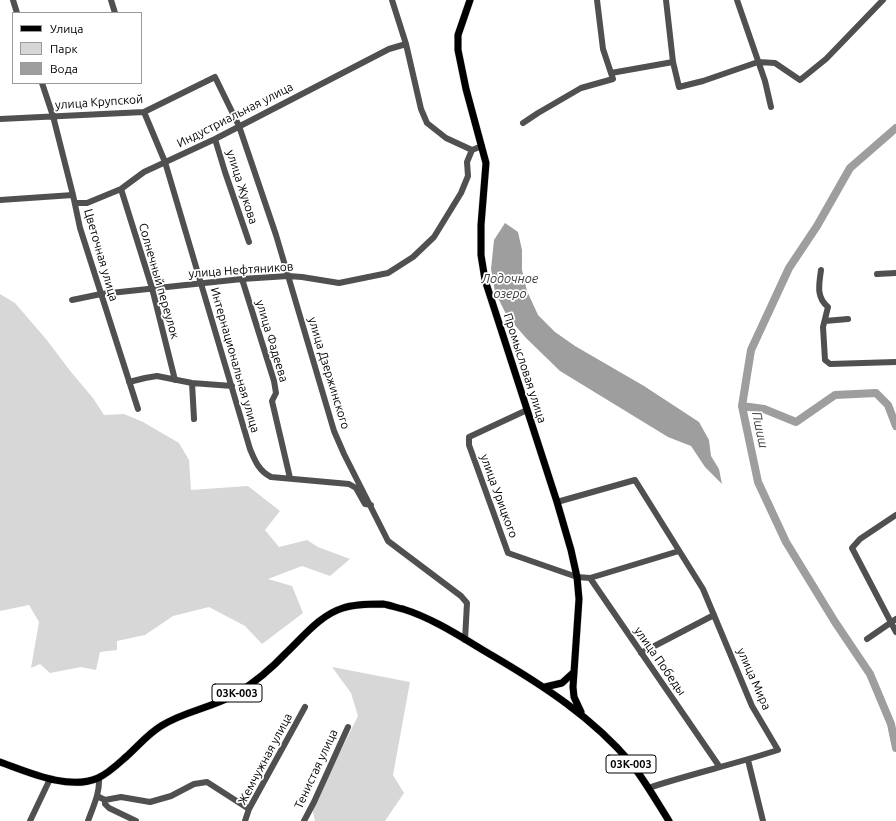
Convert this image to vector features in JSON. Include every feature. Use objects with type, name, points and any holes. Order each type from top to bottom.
[{"type":"main road","name":"Промысловая улица","points":[[470,0],[458,35],[458,50],[466,89],[486,163],[481,225],[481,248],[485,280],[528,410],[578,577],[573,687],[574,697],[583,715]]},
{"type":"main road","name":"03К-003","points":[[0,762],[50,779],[74,782],[99,778],[160,726],[174,718],[234,695],[262,676],[310,629],[328,615],[344,607],[386,604],[421,615],[545,688],[583,715],[630,763],[669,821]]},
{"type":"main road","points":[[545,688],[562,683],[574,672]]},
{"type":"street","points":[[13,0],[18,12]]},
{"type":"street","points":[[111,0],[115,12]]},
{"type":"street","points":[[392,0],[406,44],[427,123],[446,138],[472,150],[482,146]]},
{"type":"street","points":[[598,0],[603,49],[612,76]]},
{"type":"street","points":[[666,0],[673,62],[679,87],[704,81],[758,62],[775,63],[800,80],[826,59],[883,0]]},
{"type":"street","points":[[737,0],[765,81],[771,107]]},
{"type":"street","name":"Индустриальная улица","points":[[75,202],[88,203],[120,189],[144,172],[239,126],[389,49],[406,44]]},
{"type":"street","points":[[523,123],[538,112],[581,88],[612,76],[673,62]]},
{"type":"street","name":"улица Дзержинского","points":[[215,77],[239,126],[276,235],[334,431],[344,454],[388,541],[462,596],[467,603],[465,640]]},
{"type":"street","name":"улица Крупской","points":[[0,119],[144,112],[215,77]]},
{"type":"street","name":"Цветочная улица","points":[[42,84],[53,116],[75,202],[80,228],[138,408]]},
{"type":"street","name":"Интернациональная улица","points":[[144,112],[164,162],[250,449],[257,466],[264,474],[271,477],[290,478]]},
{"type":"street","name":"улица Жукова","points":[[215,138],[249,242]]},
{"type":"street","name":"улица Нефтяников","points":[[72,300],[101,294],[242,279],[288,276],[339,283],[388,273],[414,257],[434,237],[461,193],[468,176],[467,162],[472,150]]},
{"type":"street","name":"Солнечный переулок","points":[[120,189],[152,288],[175,380]]},
{"type":"street","points":[[0,200],[73,194]]},
{"type":"street","points":[[821,270],[819,288],[821,301],[828,307],[823,327],[825,360],[830,364],[896,362]]},
{"type":"street","points":[[877,274],[896,273]]},
{"type":"street","name":"улица Фадеева","points":[[242,279],[274,381],[276,394],[272,401],[290,478]]},
{"type":"street","points":[[825,321],[848,319]]},
{"type":"street","points":[[129,382],[157,376],[192,383],[232,386]]},
{"type":"street","points":[[192,383],[194,419]]},
{"type":"street","name":"улица Урицкого","points":[[528,410],[469,437],[469,445],[508,553],[578,577]]},
{"type":"street","points":[[290,478],[349,484],[356,488],[365,504],[370,505]]},
{"type":"street","name":"улица Мира","points":[[556,502],[635,480],[703,589],[752,706],[778,750],[748,760]]},
{"type":"street","points":[[896,515],[860,539],[852,548],[893,621],[896,632]]},
{"type":"street","points":[[578,577],[590,578],[679,551]]},
{"type":"street","name":"улица Победы","points":[[590,578],[719,766]]},
{"type":"street","points":[[641,653],[714,616]]},
{"type":"street","points":[[867,639],[893,621]]},
{"type":"street","name":"Жемчужная улица","points":[[245,821],[249,809],[305,707]]},
{"type":"street","name":"Тенистая улица","points":[[304,821],[348,727]]},
{"type":"street","points":[[648,788],[719,766],[748,760],[763,821]]},
{"type":"street","points":[[88,821],[97,796],[99,778]]},
{"type":"street","points":[[30,821],[50,779]]},
{"type":"street","points":[[97,796],[105,800],[121,797],[150,802],[171,796],[194,784],[206,782],[249,809]]},
{"type":"street","points":[[105,800],[105,804],[109,808],[136,821]]},
{"type":"green space","points":[[0,294],[15,303],[46,339],[93,398],[104,415],[124,414],[143,422],[179,443],[189,460],[191,490],[248,486],[280,511],[265,530],[279,547],[307,540],[318,547],[350,559],[330,576],[302,566],[268,579],[292,586],[303,613],[262,644],[245,626],[209,607],[173,616],[145,635],[117,641],[117,650],[100,652],[96,670],[81,667],[50,673],[40,664],[31,668],[39,622],[29,605],[0,611]]},
{"type":"green space","points":[[332,667],[410,682],[393,775],[404,793],[385,821],[315,821],[312,808],[358,716],[351,693]]},
{"type":"water","name":"Лодочное озеро","points":[[505,223],[518,232],[522,250],[522,270],[527,291],[538,315],[555,332],[575,346],[644,386],[699,422],[709,440],[711,456],[719,469],[722,484],[705,467],[691,446],[668,437],[560,371],[526,338],[507,316],[495,292],[491,269],[494,240]]},
{"type":"waterway","name":"Пшиш","points":[[896,128],[850,168],[817,226],[789,268],[751,350],[742,406],[758,482],[786,542],[835,622],[870,674],[891,724],[896,748]]},
{"type":"waterway","points":[[742,406],[764,409],[796,422],[835,395],[876,393],[888,405],[896,426]]}]
